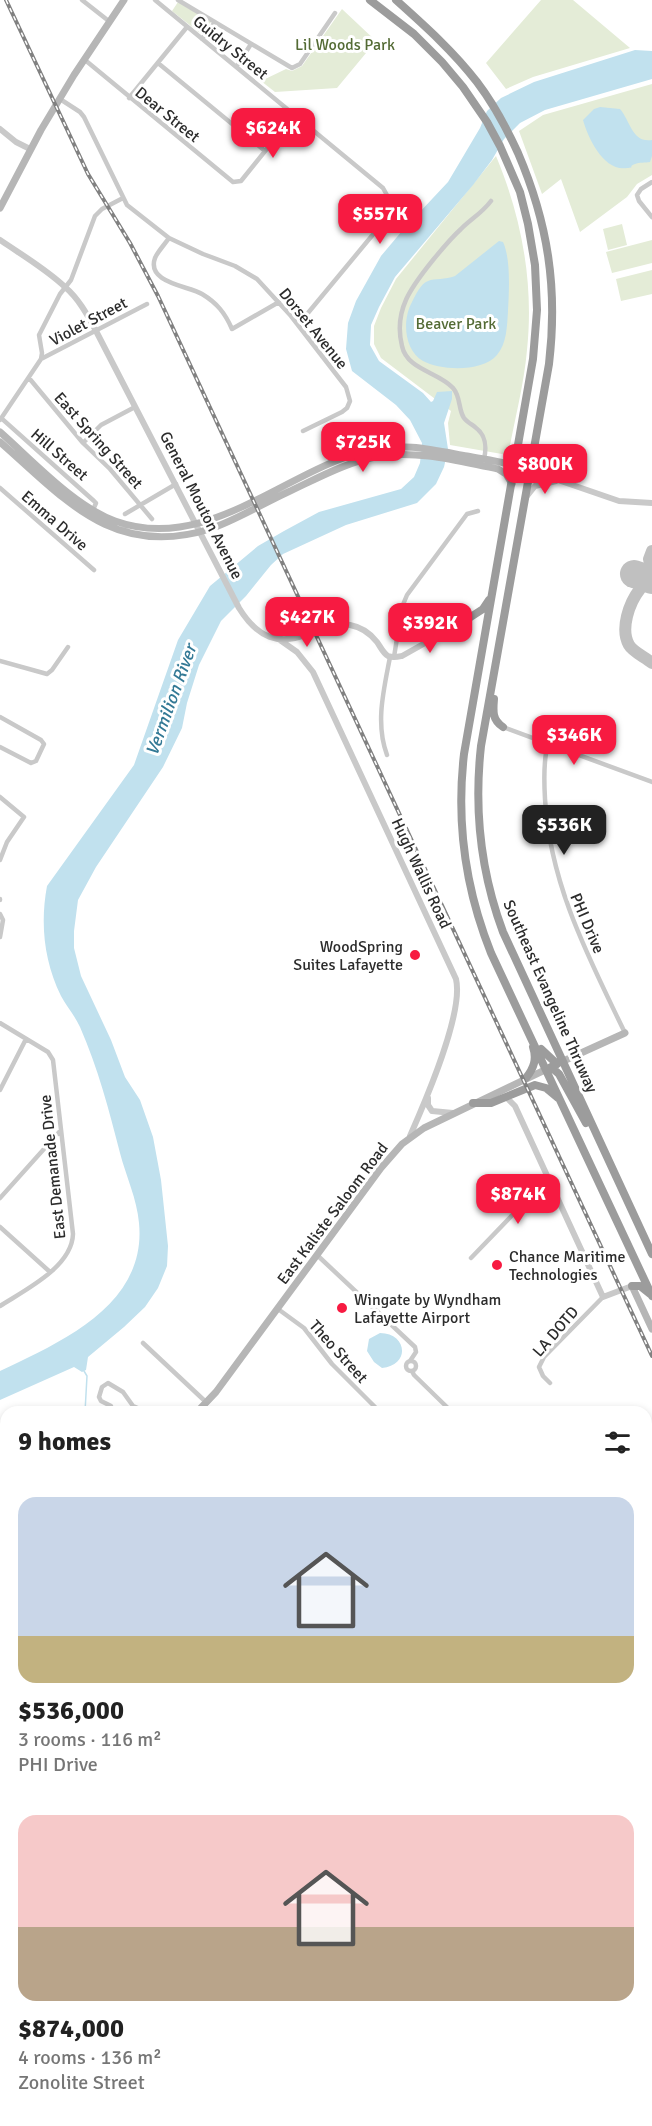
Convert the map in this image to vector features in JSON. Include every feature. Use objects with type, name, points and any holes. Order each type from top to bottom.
[{"type":"highway","points":[[370,0],[425,44],[463,87],[494,134],[520,192],[528,225],[535,265],[537,310],[533,359],[461,783],[461,822],[465,864],[480,926],[533,1040],[554,1065],[577,1109],[604,1152]]},
{"type":"highway","name":"Southeast Evangeline Thruway","points":[[396,0],[442,43],[478,84],[510,135],[542,217],[549,252],[553,300],[549,364],[484,724],[477,794],[480,835],[494,907],[554,1065],[604,1152],[652,1254]]},
{"type":"highway","points":[[466,620],[486,605],[494,582]]},
{"type":"highway","points":[[466,620],[478,618],[484,622],[486,631]]},
{"type":"highway","points":[[494,671],[494,715],[496,722],[503,727]]},
{"type":"highway","points":[[474,701],[474,719],[484,724],[503,727]]},
{"type":"highway","points":[[474,701],[481,711],[485,711],[488,707]]},
{"type":"highway","points":[[522,1018],[535,1052],[533,1070],[526,1078]]},
{"type":"highway","points":[[554,1065],[562,1100],[648,1278],[652,1296]]},
{"type":"highway","points":[[473,1103],[491,1102],[535,1085],[540,1085],[562,1100]]},
{"type":"highway","points":[[632,1286],[648,1278]]},
{"type":"highway","points":[[632,1286],[640,1286],[652,1296]]},
{"type":"main road","points":[[0,208],[30,148],[124,0]]},
{"type":"main road","points":[[0,432],[91,514]]},
{"type":"main road","points":[[0,442],[74,507],[91,514],[141,527],[198,528],[221,515],[325,471],[368,450],[420,447],[502,471],[512,485]]},
{"type":"main road","points":[[463,459],[484,459],[530,470]]},
{"type":"main road","name":"East Kaliste Saloom Road","points":[[204,1406],[393,1152],[410,1136],[431,1123],[626,1033]]},
{"type":"main road","points":[[632,1286],[652,1329]]},
{"type":"street","points":[[82,0],[110,22]]},
{"type":"street","name":"Guidry Street","points":[[155,0],[383,188],[388,197],[386,214],[380,226],[298,325]]},
{"type":"street","points":[[169,12],[178,0],[292,68],[300,64],[335,13]]},
{"type":"street","points":[[202,39],[215,22]]},
{"type":"street","points":[[129,98],[187,27]]},
{"type":"street","points":[[237,66],[251,44]]},
{"type":"street","name":"Dear Street","points":[[85,60],[233,182],[237,183],[265,151]]},
{"type":"street","points":[[158,63],[265,151],[294,115]]},
{"type":"street","name":"Dorset Avenue","points":[[60,99],[84,117],[123,198],[133,210],[169,238],[203,255],[243,270],[257,279],[298,325],[345,387],[350,397],[345,410],[303,431]]},
{"type":"street","points":[[0,129],[16,142],[30,148]]},
{"type":"street","points":[[652,182],[641,189],[637,195],[652,217]]},
{"type":"street","points":[[1,419],[41,360],[39,335],[71,280],[95,216],[102,209],[123,198]]},
{"type":"street","points":[[484,459],[486,449],[482,433],[462,415],[456,392],[445,380],[418,367],[405,355],[401,343],[401,322],[403,304],[413,284],[459,231],[481,213],[491,201]]},
{"type":"street","points":[[169,238],[155,259],[155,266],[160,276],[168,282],[195,290],[213,301],[222,311],[232,329],[279,302]]},
{"type":"street","name":"General Mouton Avenue","points":[[0,240],[66,287],[81,306],[239,608],[254,628],[266,636],[279,639]]},
{"type":"street","name":"Violet Street","points":[[41,360],[147,304]]},
{"type":"street","name":"East Spring Street","points":[[29,378],[83,443],[110,469],[152,519]]},
{"type":"street","points":[[83,443],[101,425],[135,407]]},
{"type":"street","name":"Hill Street","points":[[1,419],[96,503],[91,514]]},
{"type":"street","points":[[530,470],[619,501],[652,503]]},
{"type":"street","points":[[524,499],[536,486],[558,480]]},
{"type":"street","points":[[125,514],[176,484]]},
{"type":"street","name":"Emma Drive","points":[[0,488],[94,570]]},
{"type":"street","points":[[387,755],[382,740],[381,716],[402,608],[407,595],[467,514],[478,512]]},
{"type":"street","points":[[392,657],[409,652],[466,620]]},
{"type":"street","points":[[279,639],[300,637],[331,625],[351,625],[371,636],[392,657]]},
{"type":"street","points":[[297,652],[296,644],[300,637]]},
{"type":"street","name":"Hugh Wallis Road","points":[[279,639],[297,652],[313,672],[456,980],[458,992],[456,1008],[428,1097],[410,1136]]},
{"type":"street","points":[[0,661],[47,674],[68,647]]},
{"type":"street","points":[[0,717],[43,741],[44,744],[34,763],[31,764],[0,747]]},
{"type":"street","points":[[503,727],[652,782]]},
{"type":"street","name":"PHI Drive","points":[[548,744],[545,795],[555,867],[576,930],[626,1033]]},
{"type":"street","points":[[0,797],[24,817],[6,842],[0,860]]},
{"type":"street","points":[[0,914],[3,920],[0,937]]},
{"type":"street","name":"East Demanade Drive","points":[[0,1023],[48,1052],[53,1060],[73,1243],[69,1252],[50,1272],[0,1306]]},
{"type":"street","points":[[0,1090],[26,1039]]},
{"type":"street","points":[[515,1106],[516,1093]]},
{"type":"street","points":[[428,1097],[428,1105],[432,1111],[453,1113]]},
{"type":"street","points":[[506,1097],[515,1106],[603,1297],[632,1286]]},
{"type":"street","points":[[0,1198],[61,1130]]},
{"type":"street","points":[[471,1258],[548,1178]]},
{"type":"street","points":[[0,1227],[50,1272]]},
{"type":"street","points":[[317,1255],[415,1347],[416,1352],[410,1361],[415,1364],[412,1371],[414,1375],[446,1406]]},
{"type":"street","name":"LA DOTD","points":[[550,1383],[543,1376],[539,1367],[544,1358],[603,1297]]},
{"type":"street","name":"Theo Street","points":[[278,1309],[304,1328],[332,1364],[374,1406]]},
{"type":"street","points":[[143,1343],[207,1403]]},
{"type":"street","points":[[111,1406],[101,1401],[99,1397],[102,1387],[108,1383],[123,1392],[133,1406]]},
{"type":"green space","points":[[541,0],[573,0],[630,48],[533,77],[506,89],[486,63]]},
{"type":"green space","points":[[178,2],[211,22],[201,34],[172,11]]},
{"type":"green space","name":"Lil Woods Park","points":[[342,9],[376,41],[337,88],[275,92],[261,81],[286,69],[292,71],[302,66]]},
{"type":"green space","points":[[652,84],[652,175],[637,184],[627,197],[580,232],[561,179],[542,194],[519,131],[543,115]]},
{"type":"green space","name":"Beaver Park","points":[[496,156],[519,227],[529,301],[527,350],[522,388],[509,451],[502,454],[450,445],[448,423],[451,411],[381,358],[374,344],[374,326],[396,279]]},
{"type":"green space","points":[[622,224],[627,245],[608,250],[603,229]]},
{"type":"green space","points":[[652,240],[652,263],[612,273],[606,252]]},
{"type":"green space","points":[[652,270],[652,294],[621,301],[616,279]]},
{"type":"water","name":"Vermilion River","points":[[635,50],[652,51],[652,79],[545,110],[520,123],[504,139],[473,185],[395,277],[371,325],[370,345],[379,361],[423,393],[431,402],[437,392],[452,391],[452,399],[444,423],[448,449],[444,467],[436,484],[417,503],[346,525],[283,554],[221,621],[199,665],[182,728],[163,767],[96,867],[78,900],[74,948],[81,976],[111,1040],[125,1077],[140,1100],[153,1137],[161,1180],[168,1246],[167,1266],[158,1288],[145,1307],[88,1357],[86,1370],[82,1372],[74,1367],[0,1400],[0,1371],[49,1347],[95,1317],[115,1298],[129,1277],[138,1252],[139,1223],[136,1205],[103,1089],[78,1023],[55,983],[47,956],[44,914],[47,886],[134,765],[178,640],[210,586],[258,546],[319,512],[401,489],[414,477],[420,463],[422,443],[410,420],[396,405],[352,371],[346,349],[348,323],[356,301],[381,256],[448,182],[480,128],[487,111],[501,98],[534,82]]},
{"type":"water","points":[[600,107],[620,109],[636,135],[645,140],[652,140],[650,162],[637,163],[630,168],[619,168],[604,159],[593,144],[583,120],[594,109]]},
{"type":"water","points":[[499,241],[503,242],[506,249],[509,295],[505,340],[497,355],[482,365],[461,368],[440,367],[423,361],[412,350],[406,326],[409,309],[418,290],[428,281],[455,276]]},
{"type":"water","points":[[380,1333],[396,1338],[402,1349],[398,1361],[382,1368],[374,1362],[367,1351],[369,1339]]},
{"type":"waterway","points":[[84,1371],[87,1376],[85,1406]]},
{"type":"taxiway","points":[[652,551],[649,559],[652,573]]},
{"type":"taxiway","points":[[652,582],[641,588],[632,601],[625,631],[631,648],[652,663]]},
{"type":"runway","points":[[634,574],[652,580]]},
{"type":"railway","points":[[6,0],[88,174],[130,243],[158,296],[652,1356]]},
{"type":"place","name":"WoodSpring Suites Lafayette","points":[[415,955]]},
{"type":"place","name":"Chance Maritime Technologies","points":[[497,1265]]},
{"type":"place","name":"Wingate by Wyndham Lafayette Airport","points":[[342,1308]]}]
